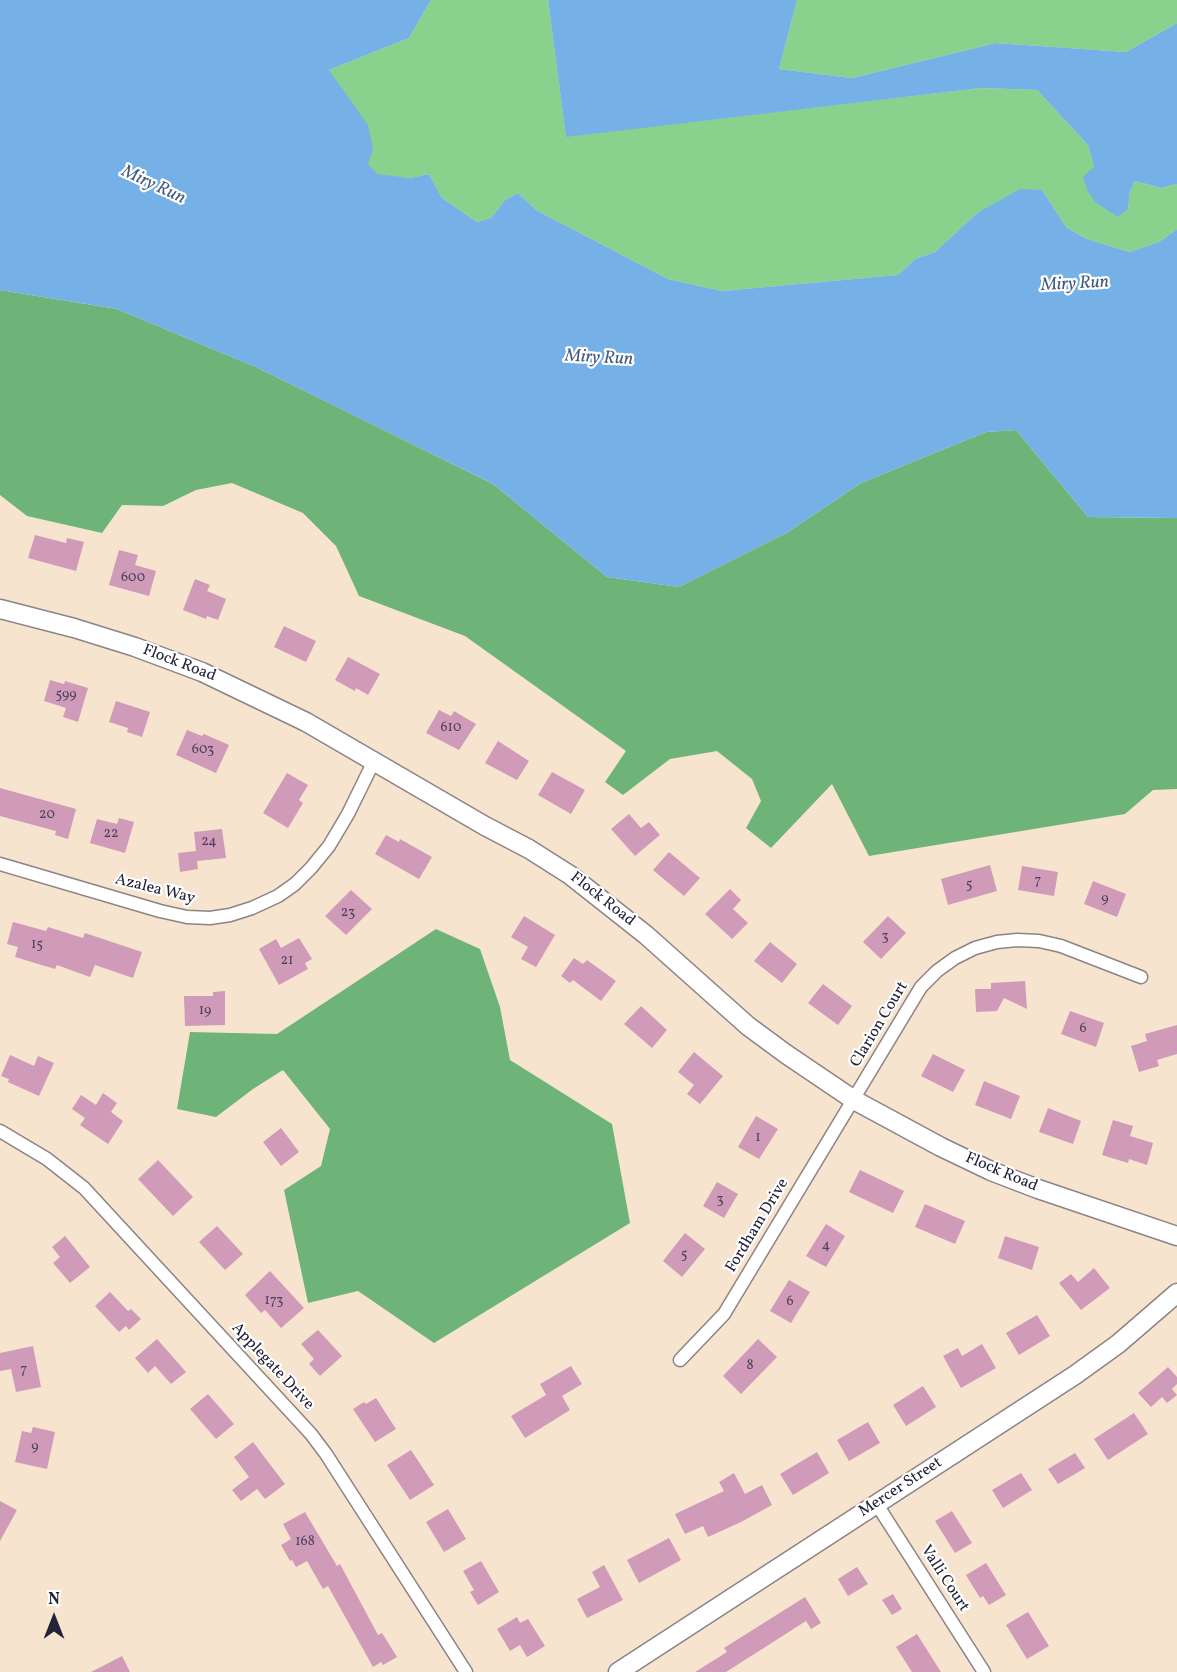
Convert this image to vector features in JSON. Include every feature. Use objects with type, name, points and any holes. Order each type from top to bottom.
[{"type":"street","name":"Flock Road","points":[[0,609],[135,647],[202,672],[306,722],[570,875],[646,935],[748,1026],[854,1100],[991,1171],[1177,1236]]},
{"type":"street","name":"Azalea Way","points":[[0,864],[160,911],[210,918],[230,915],[278,896],[295,884],[311,868],[329,846],[348,814],[374,761]]},
{"type":"street","name":"Clarion Court","points":[[854,1100],[921,987],[937,970],[975,948],[1007,941],[1039,941],[1061,946],[1141,977]]},
{"type":"street","name":"Fordham Drive","points":[[680,1360],[724,1314],[854,1100]]},
{"type":"street","name":"Applegate Drive","points":[[0,1131],[47,1160],[84,1188],[311,1434],[466,1672]]},
{"type":"street","name":"Mercer Street","points":[[618,1672],[1075,1375],[1118,1344],[1177,1293]]},
{"type":"street","name":"Valli Court","points":[[876,1503],[984,1672]]},
{"type":"green space","points":[[431,0],[548,0],[566,136],[981,88],[1037,90],[1088,145],[1094,167],[1128,209],[1130,190],[1135,181],[1161,188],[1177,184],[1177,229],[1159,242],[1130,252],[1087,239],[1067,228],[1042,190],[977,213],[935,252],[915,259],[898,275],[722,291],[668,279],[536,210],[518,193],[505,200],[491,218],[477,222],[442,198],[429,174],[410,178],[377,175],[367,164],[329,70],[409,38]]},
{"type":"green space","points":[[797,0],[1177,0],[1177,23],[1126,52],[996,43],[852,78],[779,69]]},
{"type":"green space","points":[[0,290],[117,309],[258,368],[493,484],[607,577],[679,587],[788,532],[861,483],[986,432],[1016,430],[1088,517],[1177,518],[1177,789],[1153,790],[1125,814],[869,856],[832,784],[771,848],[746,828],[761,801],[752,779],[717,751],[670,759],[623,795],[605,782],[626,751],[465,636],[359,596],[336,546],[303,513],[232,483],[196,490],[163,506],[122,505],[102,533],[27,516],[0,495]]},
{"type":"green space","points":[[436,929],[480,949],[500,1007],[510,1060],[612,1124],[630,1223],[434,1343],[358,1291],[308,1303],[284,1190],[321,1166],[330,1129],[283,1070],[216,1117],[177,1109],[190,1032],[277,1034]]},
{"type":"water","name":"Miry Run","points":[[0,0],[431,0],[409,38],[329,70],[368,125],[373,149],[368,164],[377,174],[410,178],[429,174],[442,198],[477,222],[491,218],[505,200],[518,193],[536,210],[668,279],[722,291],[898,275],[915,259],[935,252],[977,213],[1020,189],[1042,190],[1067,228],[1087,239],[1130,252],[1159,242],[1177,229],[1177,518],[1088,517],[1016,430],[986,432],[861,483],[788,532],[679,587],[607,577],[493,484],[258,368],[117,309],[0,290]]},
{"type":"water","points":[[548,0],[797,0],[779,69],[852,78],[996,43],[1126,52],[1177,23],[1177,184],[1161,188],[1135,181],[1130,191],[1128,209],[1118,217],[1095,202],[1087,190],[1083,177],[1094,167],[1088,145],[1037,90],[981,88],[566,137]]},
{"type":"building","points":[[35,535],[66,543],[67,538],[84,542],[76,571],[28,558]]},
{"type":"building","points":[[119,550],[138,555],[135,565],[156,571],[149,596],[109,585]]},
{"type":"building","points":[[195,579],[210,585],[207,591],[226,599],[218,620],[207,616],[206,619],[183,610]]},
{"type":"building","points":[[284,626],[316,641],[306,662],[274,647]]},
{"type":"building","points":[[348,657],[380,674],[368,695],[335,680]]},
{"type":"building","points":[[50,680],[64,684],[65,681],[88,688],[78,722],[63,717],[66,708],[44,701]]},
{"type":"building","points":[[116,701],[150,712],[142,737],[127,732],[128,728],[109,722]]},
{"type":"building","points":[[439,710],[451,716],[454,711],[476,724],[459,750],[426,733]]},
{"type":"building","points":[[187,730],[202,736],[204,734],[229,745],[216,773],[176,755]]},
{"type":"building","points":[[498,741],[529,761],[517,780],[485,763]]},
{"type":"building","points":[[552,772],[585,790],[571,814],[538,795]]},
{"type":"building","points":[[287,773],[308,785],[299,800],[303,803],[288,828],[263,813]]},
{"type":"building","points":[[0,788],[76,809],[68,839],[55,835],[56,831],[0,816]]},
{"type":"building","points":[[629,814],[641,828],[649,822],[660,835],[635,856],[611,829]]},
{"type":"building","points":[[119,818],[134,822],[125,853],[90,843],[97,819],[117,824]]},
{"type":"building","points":[[222,829],[226,858],[197,861],[198,869],[180,872],[178,853],[196,851],[194,832]]},
{"type":"building","points":[[386,835],[399,842],[400,839],[432,857],[419,879],[375,854]]},
{"type":"building","points":[[669,852],[700,878],[684,896],[653,870]]},
{"type":"building","points":[[990,865],[997,891],[948,905],[941,879]]},
{"type":"building","points":[[1022,866],[1058,872],[1054,896],[1018,890]]},
{"type":"building","points":[[1093,881],[1126,894],[1117,917],[1084,904]]},
{"type":"building","points":[[730,889],[741,900],[733,909],[748,923],[732,939],[705,914]]},
{"type":"building","points":[[351,890],[372,909],[346,935],[325,916]]},
{"type":"building","points":[[524,916],[555,935],[536,967],[521,959],[528,947],[511,937]]},
{"type":"building","points":[[888,916],[906,933],[881,959],[863,942]]},
{"type":"building","points":[[13,922],[46,931],[48,927],[83,938],[85,933],[142,952],[133,978],[95,965],[90,977],[57,965],[55,969],[15,957],[18,947],[7,944]]},
{"type":"building","points":[[299,938],[312,959],[305,963],[308,969],[279,985],[259,949],[276,939],[281,948]]},
{"type":"building","points":[[770,942],[797,964],[782,983],[754,961]]},
{"type":"building","points":[[574,958],[583,964],[587,960],[616,981],[601,1001],[573,980],[570,983],[561,976]]},
{"type":"building","points":[[1025,981],[1027,1009],[1004,998],[997,1011],[976,1012],[975,989],[991,989],[991,983]]},
{"type":"building","points":[[823,984],[852,1006],[838,1025],[808,1003]]},
{"type":"building","points":[[225,991],[225,1025],[185,1026],[184,996],[213,996],[213,992]]},
{"type":"building","points":[[641,1006],[667,1030],[652,1048],[624,1024]]},
{"type":"building","points":[[1070,1011],[1104,1023],[1096,1047],[1061,1034]]},
{"type":"building","points":[[1177,1025],[1177,1054],[1157,1060],[1159,1066],[1139,1072],[1131,1046],[1147,1041],[1145,1034]]},
{"type":"building","points":[[694,1052],[723,1076],[700,1104],[687,1094],[694,1085],[678,1072]]},
{"type":"building","points":[[933,1054],[965,1070],[953,1092],[921,1076]]},
{"type":"building","points":[[10,1055],[34,1066],[38,1056],[54,1063],[39,1096],[8,1082],[9,1079],[1,1076]]},
{"type":"building","points":[[984,1081],[1020,1096],[1011,1119],[975,1105]]},
{"type":"building","points":[[103,1093],[117,1103],[111,1112],[123,1121],[108,1144],[80,1125],[85,1118],[72,1109],[81,1095],[96,1105]]},
{"type":"building","points":[[1048,1108],[1081,1121],[1073,1144],[1039,1132]]},
{"type":"building","points":[[756,1116],[778,1129],[759,1159],[738,1147]]},
{"type":"building","points":[[1113,1120],[1133,1126],[1130,1136],[1153,1143],[1147,1165],[1129,1159],[1128,1163],[1102,1155]]},
{"type":"building","points":[[281,1128],[299,1152],[281,1166],[263,1142]]},
{"type":"building","points":[[158,1160],[193,1197],[173,1216],[138,1179]]},
{"type":"building","points":[[860,1170],[904,1191],[893,1213],[849,1192]]},
{"type":"building","points":[[717,1182],[738,1194],[724,1218],[703,1206]]},
{"type":"building","points":[[925,1204],[965,1221],[955,1244],[915,1227]]},
{"type":"building","points":[[826,1224],[845,1236],[826,1267],[806,1256]]},
{"type":"building","points":[[217,1226],[243,1254],[225,1270],[199,1242]]},
{"type":"building","points":[[685,1233],[705,1249],[682,1277],[663,1261]]},
{"type":"building","points":[[65,1236],[90,1267],[70,1283],[53,1263],[60,1257],[52,1247]]},
{"type":"building","points":[[1005,1236],[1039,1247],[1032,1270],[998,1258]]},
{"type":"building","points":[[1094,1268],[1110,1288],[1081,1310],[1059,1283],[1071,1274],[1078,1282]]},
{"type":"building","points":[[270,1271],[304,1308],[281,1328],[265,1310],[261,1313],[245,1295]]},
{"type":"building","points":[[789,1280],[810,1292],[791,1323],[770,1311]]},
{"type":"building","points":[[110,1292],[128,1311],[131,1309],[141,1319],[129,1330],[126,1326],[119,1332],[95,1306]]},
{"type":"building","points":[[1037,1315],[1050,1336],[1019,1355],[1006,1333]]},
{"type":"building","points":[[318,1330],[342,1356],[320,1376],[309,1364],[314,1359],[301,1344]]},
{"type":"building","points":[[157,1339],[186,1372],[171,1384],[155,1366],[148,1373],[135,1358]]},
{"type":"building","points":[[758,1339],[777,1357],[741,1394],[723,1376]]},
{"type":"building","points":[[982,1344],[996,1368],[961,1388],[943,1356],[958,1348],[962,1356]]},
{"type":"building","points":[[33,1346],[41,1387],[16,1392],[11,1369],[0,1371],[0,1353]]},
{"type":"building","points":[[571,1366],[582,1384],[562,1396],[570,1410],[525,1438],[511,1416],[546,1395],[540,1384]]},
{"type":"building","points":[[1168,1367],[1177,1377],[1177,1384],[1172,1389],[1177,1395],[1167,1403],[1162,1397],[1151,1407],[1138,1393]]},
{"type":"building","points":[[923,1386],[936,1407],[906,1426],[893,1405]]},
{"type":"building","points":[[208,1394],[234,1424],[216,1439],[190,1409]]},
{"type":"building","points":[[376,1398],[396,1429],[375,1442],[353,1409]]},
{"type":"building","points":[[1134,1413],[1148,1434],[1108,1460],[1094,1439]]},
{"type":"building","points":[[868,1422],[880,1443],[849,1461],[837,1440]]},
{"type":"building","points":[[33,1427],[55,1432],[47,1469],[15,1462],[22,1431],[31,1433]]},
{"type":"building","points":[[253,1442],[285,1484],[265,1499],[257,1489],[241,1501],[232,1490],[249,1477],[234,1457]]},
{"type":"building","points":[[411,1450],[434,1485],[410,1500],[387,1465]]},
{"type":"building","points":[[817,1452],[829,1473],[793,1495],[780,1474]]},
{"type":"building","points":[[1075,1453],[1085,1468],[1058,1484],[1048,1469]]},
{"type":"building","points":[[734,1473],[745,1494],[762,1485],[772,1505],[708,1537],[703,1526],[685,1534],[675,1514],[724,1491],[719,1482]]},
{"type":"building","points":[[1021,1473],[1032,1490],[1003,1508],[992,1490]]},
{"type":"building","points":[[0,1501],[17,1510],[0,1541]]},
{"type":"building","points":[[448,1509],[466,1539],[444,1552],[426,1522]]},
{"type":"building","points":[[952,1511],[972,1543],[955,1553],[935,1521]]},
{"type":"building","points":[[305,1512],[337,1566],[340,1564],[378,1635],[382,1633],[397,1657],[383,1665],[381,1662],[373,1667],[328,1586],[323,1589],[307,1561],[296,1567],[281,1545],[291,1539],[283,1524]]},
{"type":"building","points":[[669,1538],[681,1560],[639,1583],[627,1560]]},
{"type":"building","points":[[481,1561],[499,1592],[478,1605],[470,1592],[474,1590],[463,1571]]},
{"type":"building","points":[[986,1563],[1006,1595],[989,1605],[983,1596],[980,1598],[966,1575]]},
{"type":"building","points":[[604,1565],[623,1600],[587,1618],[577,1599],[600,1587],[592,1572]]},
{"type":"building","points":[[857,1567],[868,1584],[848,1596],[838,1579]]},
{"type":"building","points":[[893,1594],[902,1609],[892,1615],[882,1600]]},
{"type":"building","points":[[805,1597],[821,1623],[811,1629],[806,1621],[726,1672],[695,1672],[727,1652],[724,1648]]},
{"type":"building","points":[[1028,1612],[1049,1646],[1027,1659],[1006,1625]]},
{"type":"building","points":[[517,1617],[520,1623],[528,1619],[545,1646],[527,1657],[520,1645],[510,1651],[497,1629]]},
{"type":"building","points":[[917,1634],[941,1672],[912,1672],[896,1647]]},
{"type":"building","points":[[122,1656],[130,1672],[91,1672]]}]
